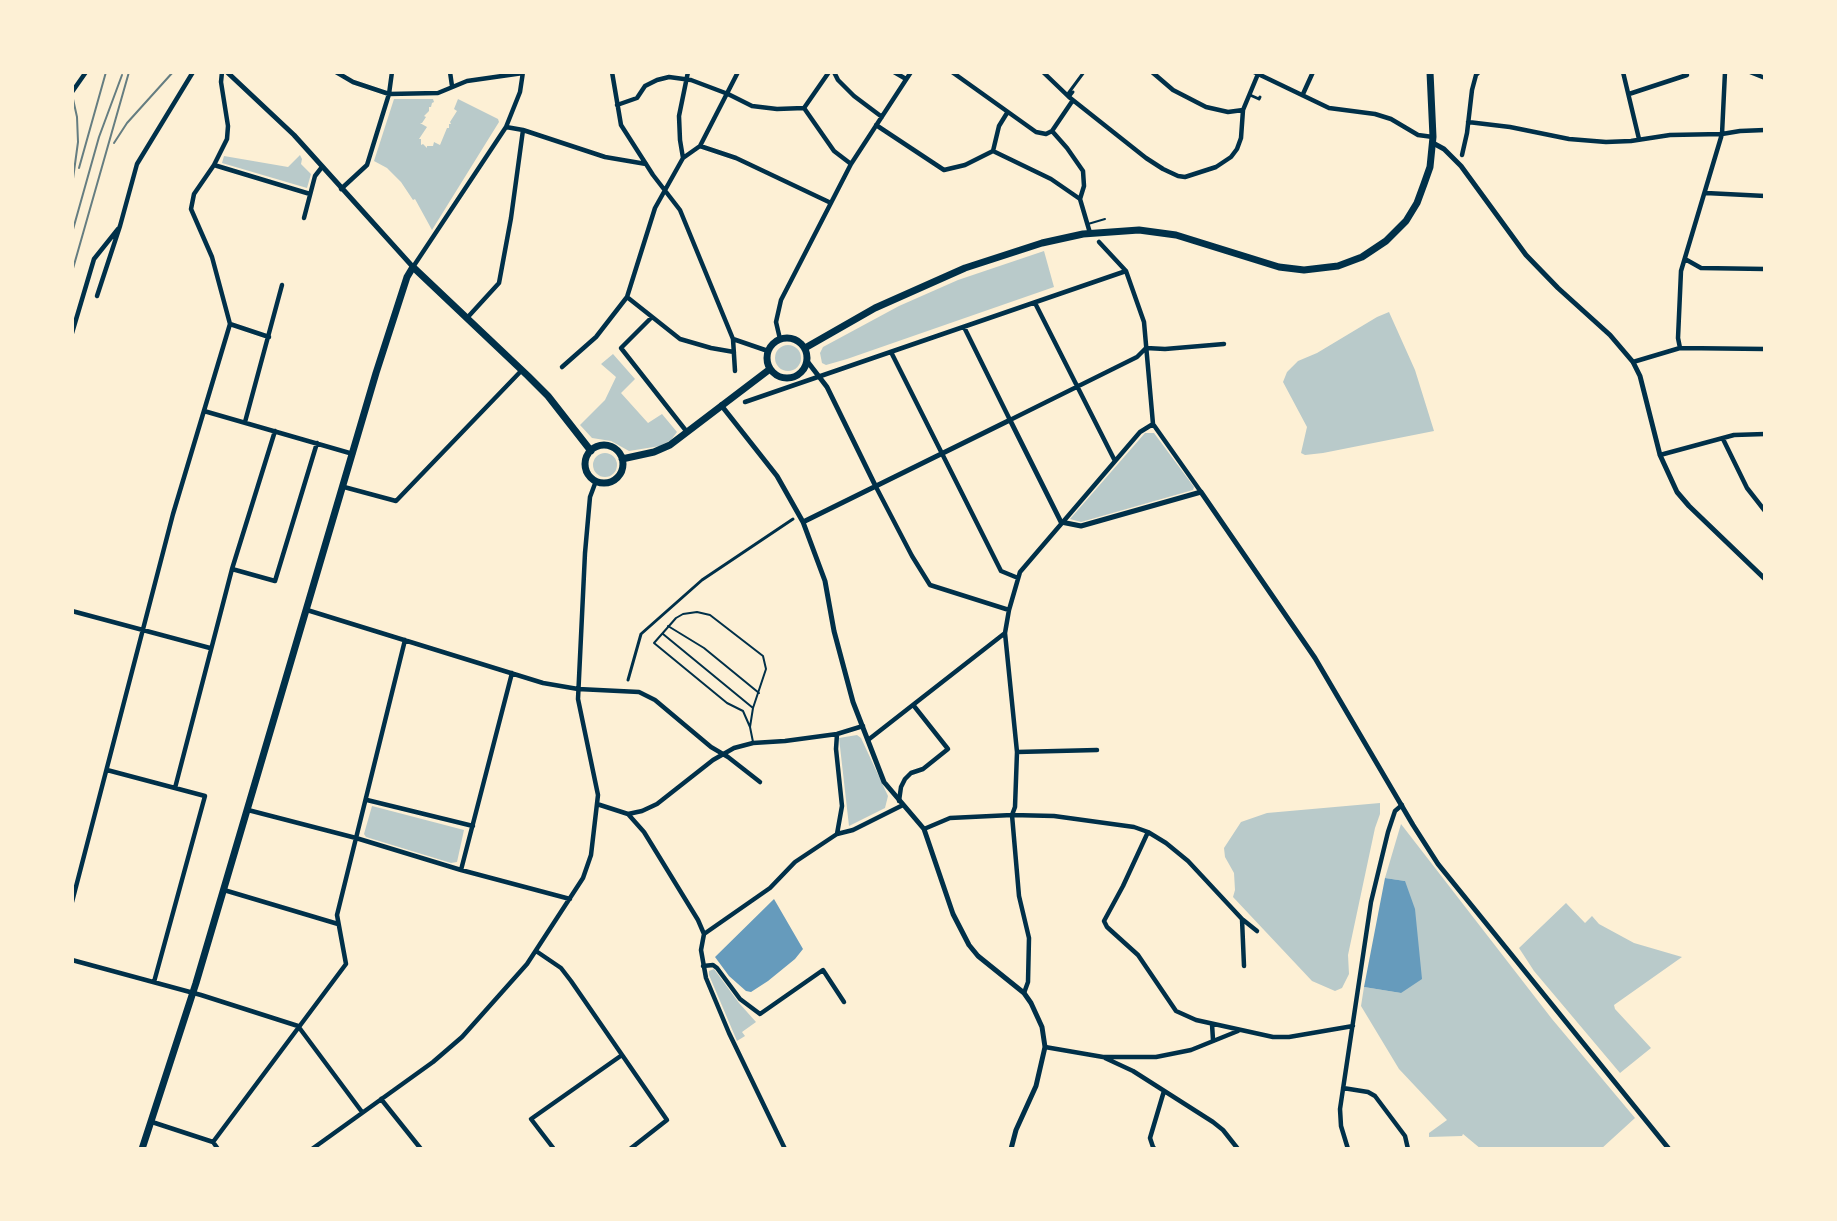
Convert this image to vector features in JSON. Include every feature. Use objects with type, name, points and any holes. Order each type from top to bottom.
[{"type":"main road","points":[[805,348],[893,299],[965,268],[1041,243],[1090,233],[1154,231],[1190,238],[1279,267],[1315,270],[1338,266],[1362,257],[1374,250],[1406,221],[1417,203],[1424,184],[1430,167],[1433,140],[1430,72]]},
{"type":"main road","points":[[142,1149],[224,890],[407,277],[413,267],[548,396],[591,450]]},
{"type":"main road","points":[[780,339],[794,339],[805,348],[807,361],[802,372],[791,378],[779,377],[770,369],[767,361],[768,351],[780,339]]},
{"type":"main road","points":[[622,459],[665,448],[770,369]]},
{"type":"main road","points":[[600,446],[610,446],[618,452],[622,459],[622,471],[618,478],[606,483],[596,481],[586,470],[586,459],[591,450],[600,446]]},
{"type":"street","points":[[72,92],[86,72]]},
{"type":"street","points":[[97,296],[137,164],[193,72]]},
{"type":"street","points":[[72,902],[173,514],[230,324],[208,245],[191,209],[194,194],[214,165],[227,139],[222,72]]},
{"type":"street","points":[[226,72],[294,135],[413,267],[506,127],[520,92],[523,72],[467,81],[438,93],[389,94],[353,82],[336,72]]},
{"type":"street","points":[[341,189],[367,165],[389,94],[392,72]]},
{"type":"street","points":[[450,72],[452,86]]},
{"type":"street","points":[[612,72],[621,126],[680,210],[733,339],[735,371]]},
{"type":"street","points":[[684,158],[680,140],[679,116],[688,72]]},
{"type":"street","points":[[562,367],[596,337],[627,297],[655,208],[684,158],[700,146],[738,72]]},
{"type":"street","points":[[804,108],[828,72]]},
{"type":"street","points":[[834,72],[838,80],[854,96],[882,117]]},
{"type":"street","points":[[838,80],[843,72]]},
{"type":"street","points":[[894,72],[906,80]]},
{"type":"street","points":[[780,339],[776,322],[778,306],[851,164],[911,72]]},
{"type":"street","points":[[952,72],[1007,113],[1036,132],[1046,134],[1052,131],[1084,72]]},
{"type":"street","points":[[1043,72],[1069,98],[1146,158],[1178,176],[1185,177],[1216,168],[1231,157],[1241,138],[1243,110],[1256,73],[1329,108],[1375,114],[1391,119],[1418,135],[1433,140],[1461,165],[1526,255],[1558,288],[1610,335],[1633,362],[1640,376],[1660,455],[1677,492],[1765,579]]},
{"type":"street","points":[[1152,72],[1173,90],[1206,107],[1228,112],[1243,110]]},
{"type":"street","points":[[1303,94],[1313,72]]},
{"type":"street","points":[[1462,155],[1472,90],[1479,72]]},
{"type":"street","points":[[1623,72],[1640,139]]},
{"type":"street","points":[[1680,348],[1678,338],[1681,271],[1722,134],[1725,72]]},
{"type":"street","points":[[1750,72],[1765,78]]},
{"type":"street","points":[[1629,94],[1687,75]]},
{"type":"street","points":[[617,105],[637,98],[645,86],[669,77],[686,79],[728,94],[752,106],[777,109],[804,108]]},
{"type":"street","points":[[1069,98],[1073,92]]},
{"type":"street","points":[[1248,94],[1258,99],[1260,97]]},
{"type":"street","points":[[804,108],[834,150],[851,164]]},
{"type":"street","points":[[876,126],[944,170],[950,170],[993,151],[999,126],[1007,113]]},
{"type":"street","points":[[1468,122],[1509,127],[1569,139],[1619,142],[1686,134],[1722,134],[1765,130]]},
{"type":"street","points":[[506,127],[523,129],[605,157],[646,164]]},
{"type":"street","points":[[467,318],[499,283],[511,218],[523,129]]},
{"type":"street","points":[[1052,131],[1083,171],[1080,199],[1090,233]]},
{"type":"street","points":[[700,146],[736,158],[831,203]]},
{"type":"street","points":[[993,151],[1051,179],[1080,199]]},
{"type":"street","points":[[214,165],[310,194]]},
{"type":"street","points":[[304,218],[315,176],[322,167]]},
{"type":"street","points":[[1706,193],[1765,196]]},
{"type":"street","points":[[72,333],[94,259],[120,226]]},
{"type":"street","points":[[1099,242],[1126,271],[1144,322],[1153,424],[1316,658],[1438,864],[1669,1149]]},
{"type":"street","points":[[1685,259],[1701,268],[1765,269]]},
{"type":"street","points":[[745,402],[1126,271]]},
{"type":"street","points":[[245,422],[282,285]]},
{"type":"street","points":[[627,297],[680,339],[734,352]]},
{"type":"street","points":[[1035,303],[1115,460]]},
{"type":"street","points":[[652,317],[621,348],[687,432]]},
{"type":"street","points":[[230,324],[269,338]]},
{"type":"street","points":[[964,327],[1061,522]]},
{"type":"street","points":[[733,339],[768,351]]},
{"type":"street","points":[[803,522],[1137,357],[1146,348],[1165,349],[1224,344]]},
{"type":"street","points":[[1633,362],[1680,348],[1765,349]]},
{"type":"street","points":[[891,352],[1001,571],[1018,578]]},
{"type":"street","points":[[807,361],[827,387],[876,487],[930,585],[1009,610]]},
{"type":"street","points":[[344,487],[396,501],[522,370]]},
{"type":"street","points":[[721,405],[777,476],[803,522],[825,581],[845,676],[884,782],[924,829],[953,914],[969,945],[991,967],[1024,993],[1042,1027],[1045,1047],[1036,1086],[1016,1130],[1011,1149]]},
{"type":"street","points":[[204,411],[353,454]]},
{"type":"street","points":[[1024,993],[1028,982],[1029,939],[1019,896],[1012,815],[1016,807],[1017,752],[1005,633],[1009,610],[1020,572],[1140,432],[1153,424]]},
{"type":"street","points":[[175,788],[232,569],[275,431]]},
{"type":"street","points":[[1660,455],[1739,434],[1765,434]]},
{"type":"street","points":[[1723,439],[1747,488],[1765,511]]},
{"type":"street","points":[[232,569],[275,581],[317,443]]},
{"type":"street","points":[[312,1149],[457,1043],[513,981],[536,951],[583,878],[591,855],[597,804],[597,786],[578,699],[585,553],[590,497],[596,481]]},
{"type":"street","points":[[1061,522],[1081,526],[1201,492]]},
{"type":"street","points":[[628,680],[641,634],[702,580],[793,519]]},
{"type":"street","points":[[307,610],[543,683],[578,689],[639,692],[656,700],[760,782]]},
{"type":"street","points":[[72,611],[210,648]]},
{"type":"street","points":[[868,740],[1005,633]]},
{"type":"street","points":[[213,1142],[346,964],[337,915],[405,640]]},
{"type":"street","points":[[461,870],[512,673]]},
{"type":"street","points":[[901,803],[901,788],[905,779],[948,750],[914,706]]},
{"type":"street","points":[[597,804],[628,814],[642,811],[657,804],[722,754],[734,748],[753,743],[837,734],[863,726]]},
{"type":"street","points":[[837,734],[836,749],[842,806],[837,834]]},
{"type":"street","points":[[1017,752],[1097,750]]},
{"type":"street","points":[[107,770],[205,796],[154,982]]},
{"type":"street","points":[[367,800],[473,826]]},
{"type":"street","points":[[704,934],[770,888],[795,862],[837,834],[853,830],[901,803]]},
{"type":"street","points":[[1348,1149],[1340,1117],[1371,902],[1395,812],[1402,805]]},
{"type":"street","points":[[248,810],[570,899]]},
{"type":"street","points":[[628,814],[644,832],[704,934],[701,950],[706,978],[729,1033],[785,1149]]},
{"type":"street","points":[[924,829],[950,818],[1012,815],[1054,816],[1134,827],[1166,843],[1188,861],[1242,919],[1257,931]]},
{"type":"street","points":[[1148,832],[1123,886],[1104,917],[1105,924],[1138,955],[1176,1011],[1187,1017],[1238,1031],[1273,1037],[1289,1037],[1353,1026]]},
{"type":"street","points":[[224,890],[338,924]]},
{"type":"street","points":[[1242,919],[1244,966]]},
{"type":"street","points":[[536,951],[561,968],[568,977],[667,1120],[630,1149]]},
{"type":"street","points":[[72,960],[193,992],[298,1026],[362,1112]]},
{"type":"street","points":[[704,966],[713,965],[717,968],[740,999],[760,1014],[823,970],[844,1002]]},
{"type":"street","points":[[1212,1024],[1213,1040]]},
{"type":"street","points":[[1045,1047],[1103,1057],[1156,1057],[1191,1050],[1238,1031]]},
{"type":"street","points":[[524,1124],[622,1055]]},
{"type":"street","points":[[1103,1057],[1133,1071],[1213,1122],[1223,1130],[1238,1149]]},
{"type":"street","points":[[1343,1089],[1368,1092],[1375,1096],[1405,1136],[1408,1149]]},
{"type":"street","points":[[1155,1149],[1150,1138],[1164,1091]]},
{"type":"street","points":[[381,1099],[418,1148]]},
{"type":"street","points":[[531,1119],[554,1149]]},
{"type":"street","points":[[152,1122],[213,1142],[218,1149]]},
{"type":"lane","points":[[1088,224],[1105,219]]},
{"type":"lane","points":[[750,727],[766,662],[759,652],[710,615],[697,612],[683,614],[668,626],[654,643],[727,703],[743,711],[750,727],[753,743]]},
{"type":"lane","points":[[668,626],[704,648],[759,693]]},
{"type":"lane","points":[[662,633],[753,708]]},
{"type":"shaded area","points":[[394,99],[433,99],[434,102],[424,116],[426,117],[420,123],[427,127],[419,139],[421,139],[421,145],[427,148],[427,146],[433,146],[434,142],[440,145],[457,111],[454,109],[458,99],[498,119],[499,122],[432,230],[415,199],[413,200],[401,182],[387,168],[374,161]]},
{"type":"shaded area","points":[[300,155],[301,164],[311,174],[307,188],[222,163],[224,156],[288,167]]},
{"type":"shaded area","points":[[1044,251],[1054,287],[847,359],[826,365],[822,363],[820,353],[823,347],[899,306],[958,280]]},
{"type":"shaded area","points":[[1389,312],[1415,370],[1434,431],[1323,453],[1305,455],[1301,453],[1307,427],[1283,382],[1287,372],[1298,361],[1317,353]]},
{"type":"shaded area","points":[[788,345],[797,349],[801,358],[797,367],[788,371],[779,367],[775,358],[779,349]]},
{"type":"shaded area","points":[[613,354],[635,379],[621,393],[648,423],[662,414],[677,432],[671,440],[660,446],[629,451],[611,441],[592,438],[580,425],[605,400],[616,377],[601,364]]},
{"type":"shaded area","points":[[1145,433],[1154,433],[1194,487],[1193,490],[1081,522],[1070,519]]},
{"type":"shaded area","points":[[605,453],[614,456],[617,465],[614,474],[605,477],[596,474],[593,465],[596,456]]},
{"type":"shaded area","points":[[857,735],[861,738],[888,796],[885,808],[849,826],[839,738]]},
{"type":"shaded area","points":[[1380,803],[1380,814],[1348,955],[1349,974],[1342,988],[1335,991],[1312,981],[1233,897],[1234,873],[1225,857],[1224,848],[1241,822],[1267,813]]},
{"type":"shaded area","points":[[372,806],[464,830],[457,862],[451,863],[366,837],[364,834]]},
{"type":"shaded area","points":[[1401,824],[1552,1019],[1635,1118],[1601,1149],[1481,1149],[1463,1134],[1462,1136],[1429,1137],[1429,1133],[1447,1120],[1399,1069],[1361,1006],[1364,987],[1401,993],[1405,881],[1385,878]]},
{"type":"shaded area","points":[[1566,903],[1585,923],[1592,916],[1599,924],[1634,943],[1682,957],[1614,1005],[1615,1009],[1651,1048],[1620,1073],[1534,971],[1519,948]]},
{"type":"shaded area","points":[[714,969],[756,1022],[742,1032],[745,1036],[737,1041],[709,975],[709,971]]},
{"type":"water","points":[[1385,878],[1405,881],[1415,909],[1422,979],[1401,993],[1364,987]]},
{"type":"water","points":[[774,899],[803,949],[795,959],[768,981],[751,992],[746,991],[729,976],[715,957]]},
{"type":"railway","points":[[79,168],[106,72]]},
{"type":"railway","points":[[72,272],[129,72]]},
{"type":"railway","points":[[114,143],[127,123],[173,72]]},
{"type":"railway","points":[[72,233],[99,137],[122,75]]},
{"type":"railway","points":[[72,186],[78,142],[77,117],[73,99]]}]
